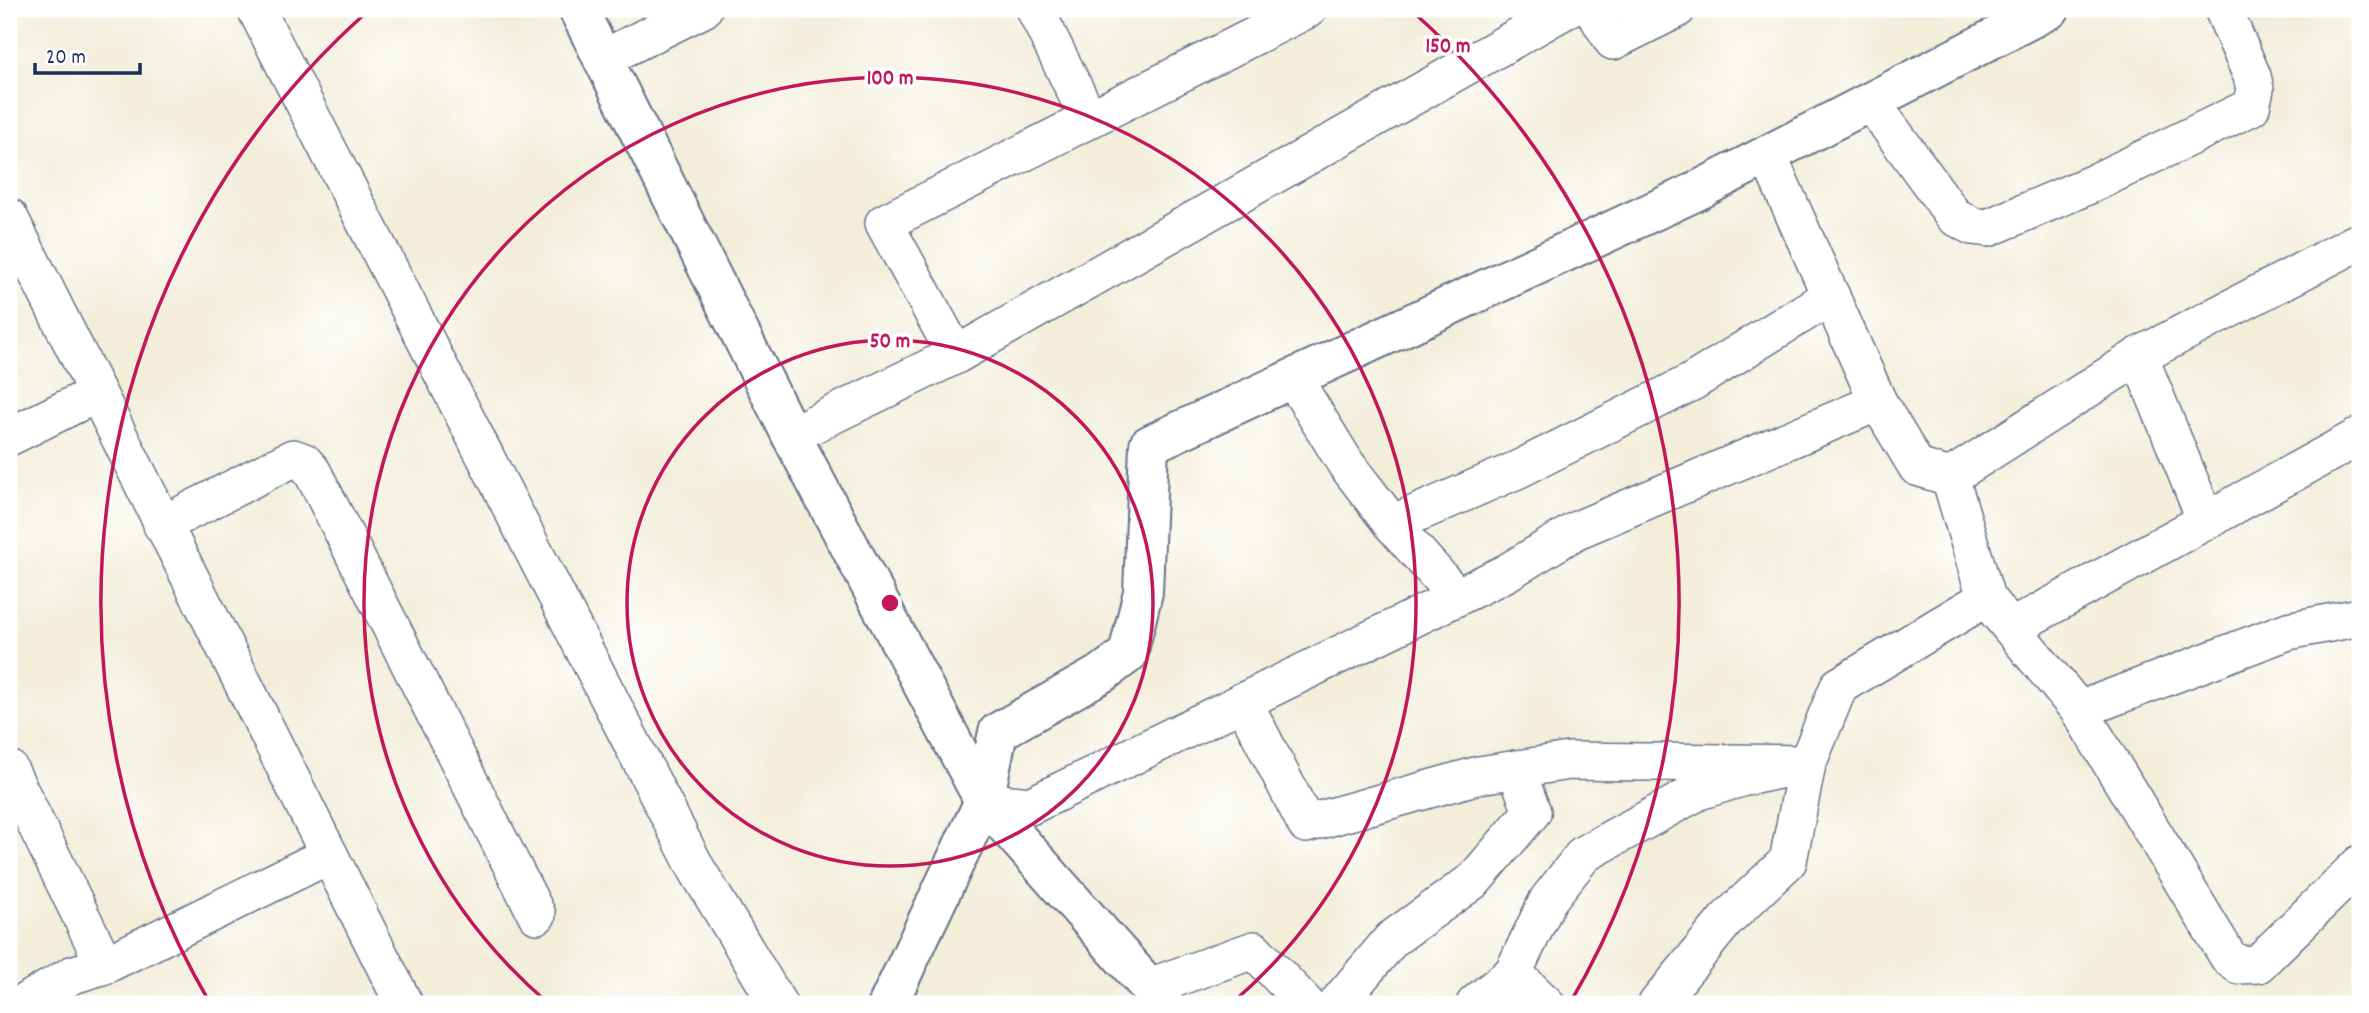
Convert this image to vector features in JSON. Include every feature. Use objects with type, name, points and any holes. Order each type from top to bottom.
[{"type":"street","points":[[256,9],[696,868],[778,1004]]},
{"type":"street","points":[[578,9],[791,435],[984,801],[1157,996],[1254,950],[1306,1004]]},
{"type":"street","points":[[602,59],[703,9]]},
{"type":"street","points":[[1035,9],[1089,119]]},
{"type":"street","points":[[956,355],[884,223],[1308,9]]},
{"type":"street","points":[[791,435],[956,355],[1567,9]]},
{"type":"street","points":[[1593,9],[1612,41],[1677,9]]},
{"type":"street","points":[[888,1004],[984,801],[998,732],[1104,672],[1128,654],[1143,592],[1149,445],[1697,191],[2050,9]]},
{"type":"street","points":[[1871,102],[1954,216],[1972,226],[1988,228],[2017,218],[2094,183],[2251,107],[2255,89],[2252,76],[2223,9]]},
{"type":"street","points":[[1768,156],[1878,402],[1917,467],[1950,477],[2139,356],[2360,241]]},
{"type":"street","points":[[9,217],[404,1004]]},
{"type":"street","points":[[1392,524],[1519,469],[1692,382],[1831,296]]},
{"type":"street","points":[[2139,356],[2206,521]]},
{"type":"street","points":[[1293,378],[1346,464],[1392,524],[1457,597]]},
{"type":"street","points":[[9,437],[96,394]]},
{"type":"street","points":[[984,801],[1031,806],[1506,573],[1577,530],[1878,402]]},
{"type":"street","points":[[2011,628],[2360,436]]},
{"type":"street","points":[[162,525],[293,458],[304,462],[312,471],[537,915]]},
{"type":"street","points":[[1950,477],[1986,598],[2079,710],[2229,958],[2239,965],[2258,964],[2360,864]]},
{"type":"street","points":[[1657,1004],[1726,920],[1788,861],[1807,764],[1839,687],[1986,598]]},
{"type":"street","points":[[2079,710],[2288,631],[2360,617]]},
{"type":"street","points":[[1243,701],[1306,824],[1479,775],[1569,761],[1807,764]]},
{"type":"street","points":[[1475,1004],[1513,974],[1548,900],[1584,853],[1699,791],[1741,778],[1807,764]]},
{"type":"street","points":[[9,769],[105,965]]},
{"type":"street","points":[[1337,1004],[1392,939],[1474,880],[1532,812],[1516,769]]},
{"type":"street","points":[[22,1004],[72,975],[105,965],[329,855]]},
{"type":"street","points":[[1513,974],[1546,1004]]}]
